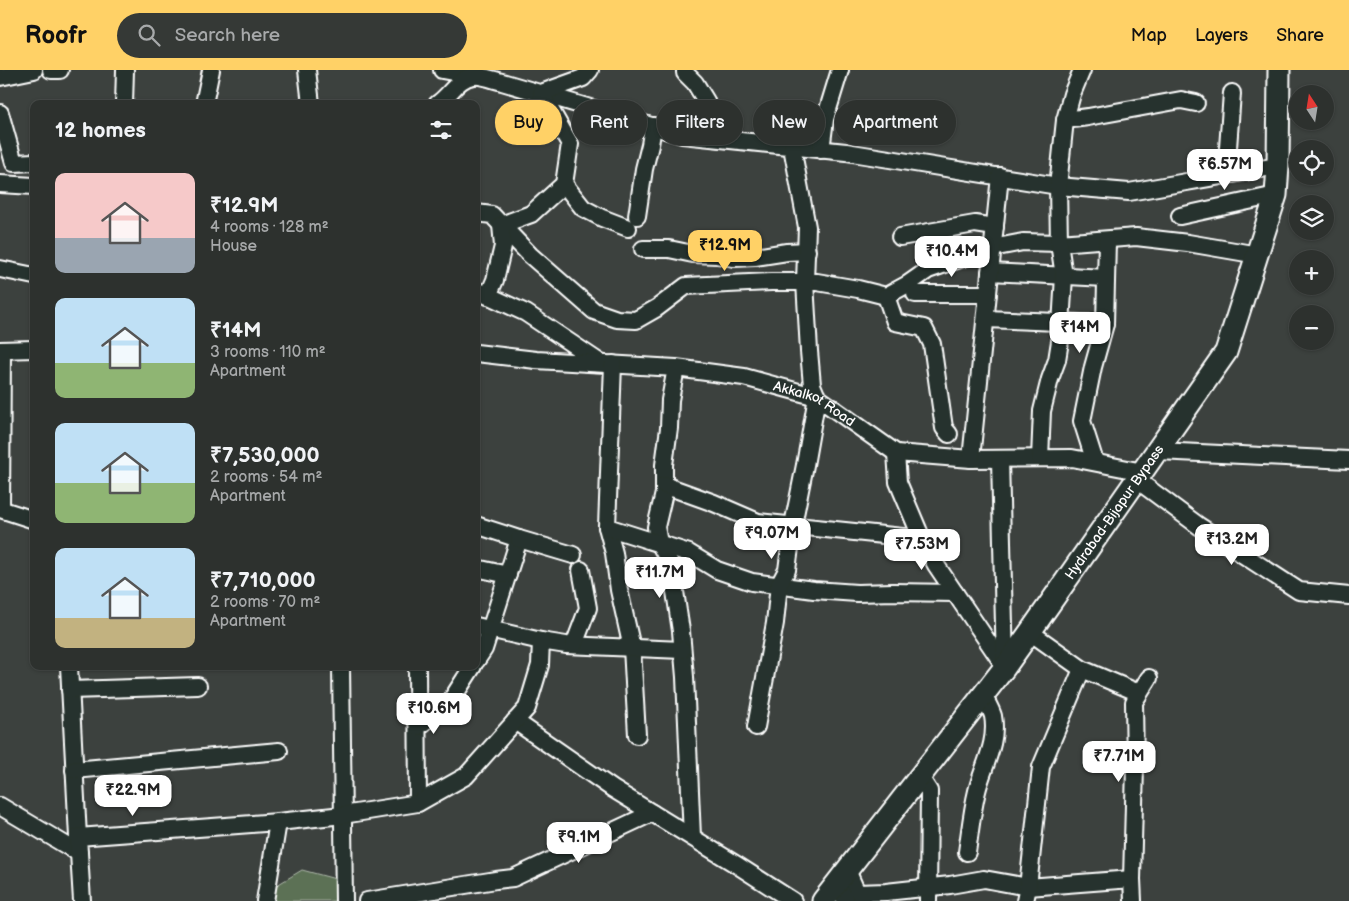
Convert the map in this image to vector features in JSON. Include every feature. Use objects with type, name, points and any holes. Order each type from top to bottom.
[{"type":"main road","name":"Hydrabad-Bijapur Bypass","points":[[823,901],[843,885],[920,776],[1005,667],[1226,352],[1276,195],[1279,70]]},
{"type":"street","points":[[0,75],[34,70]]},
{"type":"street","points":[[51,70],[60,70]]},
{"type":"street","points":[[124,100],[126,70]]},
{"type":"street","points":[[205,100],[211,70]]},
{"type":"street","points":[[307,70],[311,100]]},
{"type":"street","points":[[442,70],[502,82],[682,135],[846,152],[1058,186],[1128,192],[1278,166]]},
{"type":"street","points":[[541,93],[583,78],[590,70]]},
{"type":"street","points":[[685,70],[705,100]]},
{"type":"street","points":[[821,150],[825,119],[840,70]]},
{"type":"street","points":[[1040,458],[1042,411],[1057,360],[1062,322],[1064,276],[1059,243],[1058,186],[1065,120],[1072,94],[1082,70]]},
{"type":"street","points":[[443,100],[463,80],[474,76]]},
{"type":"street","points":[[502,225],[531,214],[564,184],[570,144],[541,93]]},
{"type":"street","points":[[1226,176],[1232,93]]},
{"type":"street","points":[[1065,120],[1181,100],[1196,103]]},
{"type":"street","points":[[0,112],[14,163],[30,162]]},
{"type":"street","points":[[564,184],[583,208],[602,218],[632,222],[650,146],[652,126]]},
{"type":"street","points":[[756,727],[780,585],[787,570],[793,525],[817,397],[812,385],[809,351],[805,282],[807,227],[792,147]]},
{"type":"street","points":[[971,459],[1000,176]]},
{"type":"street","points":[[0,184],[30,186]]},
{"type":"street","points":[[1180,216],[1276,195]]},
{"type":"street","points":[[480,214],[492,215],[530,255],[594,311],[617,319],[636,320],[658,308],[686,286],[817,282],[886,296],[928,270],[992,248],[1023,242],[1059,243],[1136,237],[1258,255]]},
{"type":"street","points":[[900,237],[975,224],[995,226]]},
{"type":"street","points":[[502,225],[503,246],[495,280],[482,293],[526,313],[607,364],[607,527],[614,553],[619,590],[632,648],[638,734]]},
{"type":"street","points":[[1095,462],[1082,421],[1093,367],[1105,324],[1107,240]]},
{"type":"street","points":[[642,249],[669,248],[693,254],[734,258],[806,251]]},
{"type":"street","points":[[0,268],[30,275]]},
{"type":"street","points":[[990,272],[1106,278]]},
{"type":"street","points":[[915,294],[988,294]]},
{"type":"street","points":[[886,296],[894,322],[924,328],[932,344],[944,428],[949,434]]},
{"type":"street","points":[[986,319],[1105,324]]},
{"type":"street","points":[[30,349],[1,350],[1,509],[30,519]]},
{"type":"street","name":"Akkalkot Road","points":[[480,353],[536,360],[676,368],[744,377],[817,397],[896,453]]},
{"type":"street","points":[[676,368],[670,400],[669,428],[664,465],[664,493],[656,527],[659,543],[671,565],[682,650],[692,837]]},
{"type":"street","points":[[1158,451],[1349,460]]},
{"type":"street","points":[[1005,667],[936,565],[922,539],[898,482],[896,453],[971,459],[1072,458],[1095,462],[1140,476],[1199,526],[1299,591],[1349,596]]},
{"type":"street","points":[[1000,459],[1005,667]]},
{"type":"street","points":[[664,485],[714,503],[758,522],[922,539]]},
{"type":"street","points":[[480,526],[573,555]]},
{"type":"street","points":[[607,527],[688,553],[717,570],[752,582],[857,593],[955,593]]},
{"type":"street","points":[[480,655],[484,649],[483,628],[508,575],[519,539]]},
{"type":"street","points":[[480,569],[508,575]]},
{"type":"street","points":[[574,645],[588,608],[581,570]]},
{"type":"street","points":[[483,628],[566,645],[682,650]]},
{"type":"street","points":[[1030,632],[1082,669],[1138,693]]},
{"type":"street","points":[[0,806],[78,845],[343,815],[418,803],[466,776],[526,708],[540,665],[542,641]]},
{"type":"street","points":[[1026,894],[1041,767],[1082,669]]},
{"type":"street","points":[[68,670],[82,901]]},
{"type":"street","points":[[341,670],[344,901]]},
{"type":"street","points":[[417,670],[418,803]]},
{"type":"street","points":[[418,727],[450,702],[470,670]]},
{"type":"street","points":[[1133,901],[1134,702],[1149,678]]},
{"type":"street","points":[[70,690],[198,686]]},
{"type":"street","points":[[967,852],[980,775],[989,758],[994,732],[993,714],[983,695]]},
{"type":"street","points":[[515,721],[613,789],[793,901]]},
{"type":"street","points":[[74,770],[279,751]]},
{"type":"street","points":[[920,776],[929,791],[928,894]]},
{"type":"street","points":[[367,901],[513,878],[652,812]]},
{"type":"street","points":[[265,901],[278,822]]},
{"type":"street","points":[[843,885],[857,893],[886,896],[928,894],[984,879],[1026,894],[1057,886],[1132,880]]},
{"type":"green space","points":[[302,870],[343,881],[343,901],[265,901],[267,891]]}]
